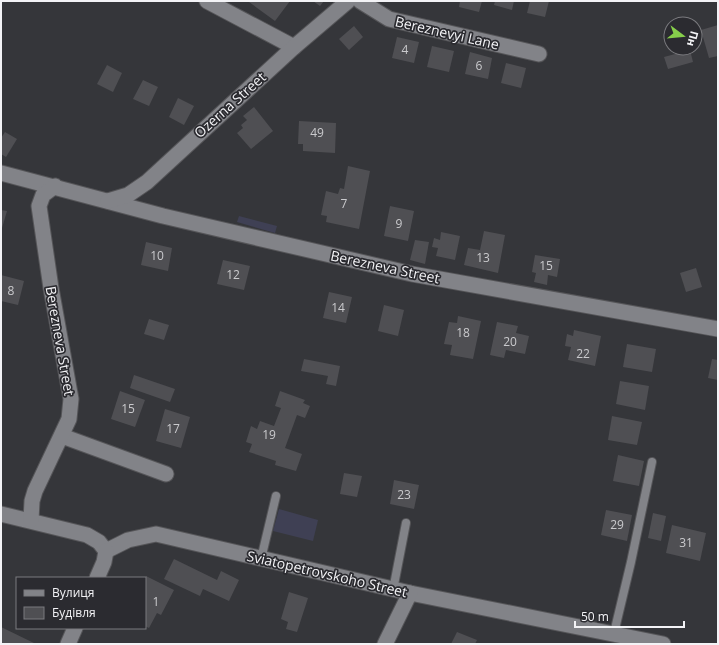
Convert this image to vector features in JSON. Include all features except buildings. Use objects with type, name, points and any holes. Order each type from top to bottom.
[{"type":"street","points":[[207,1],[294,47]]},
{"type":"street","name":"Ozerna Street","points":[[108,201],[128,194],[147,182],[294,47],[348,1]]},
{"type":"street","name":"Bereznevyi Lane","points":[[360,1],[389,20],[539,54]]},
{"type":"street","name":"Berezneva Street","points":[[1,173],[56,186],[163,216],[412,274],[718,329]]},
{"type":"street","name":"Berezneva Street","points":[[31,520],[32,501],[35,491],[69,419],[71,399],[51,288],[39,206],[43,195],[56,186]]},
{"type":"street","points":[[62,436],[166,474]]},
{"type":"street","points":[[1,514],[31,520],[87,535],[99,542],[106,551],[104,562],[97,577]]},
{"type":"street","name":"Sviatopetrovskoho Street","points":[[106,551],[128,540],[156,534],[393,590],[663,644]]},
{"type":"street","points":[[385,644],[410,593]]},
{"type":"street","points":[[68,644],[75,629]]},
{"type":"lane","points":[[614,633],[632,562],[652,462]]},
{"type":"lane","points":[[261,559],[276,496]]},
{"type":"lane","points":[[393,590],[406,523]]},
{"type":"shaded area","points":[[239,216],[277,226],[275,233],[237,222]]},
{"type":"shaded area","points":[[279,509],[318,520],[313,541],[273,531]]}]
